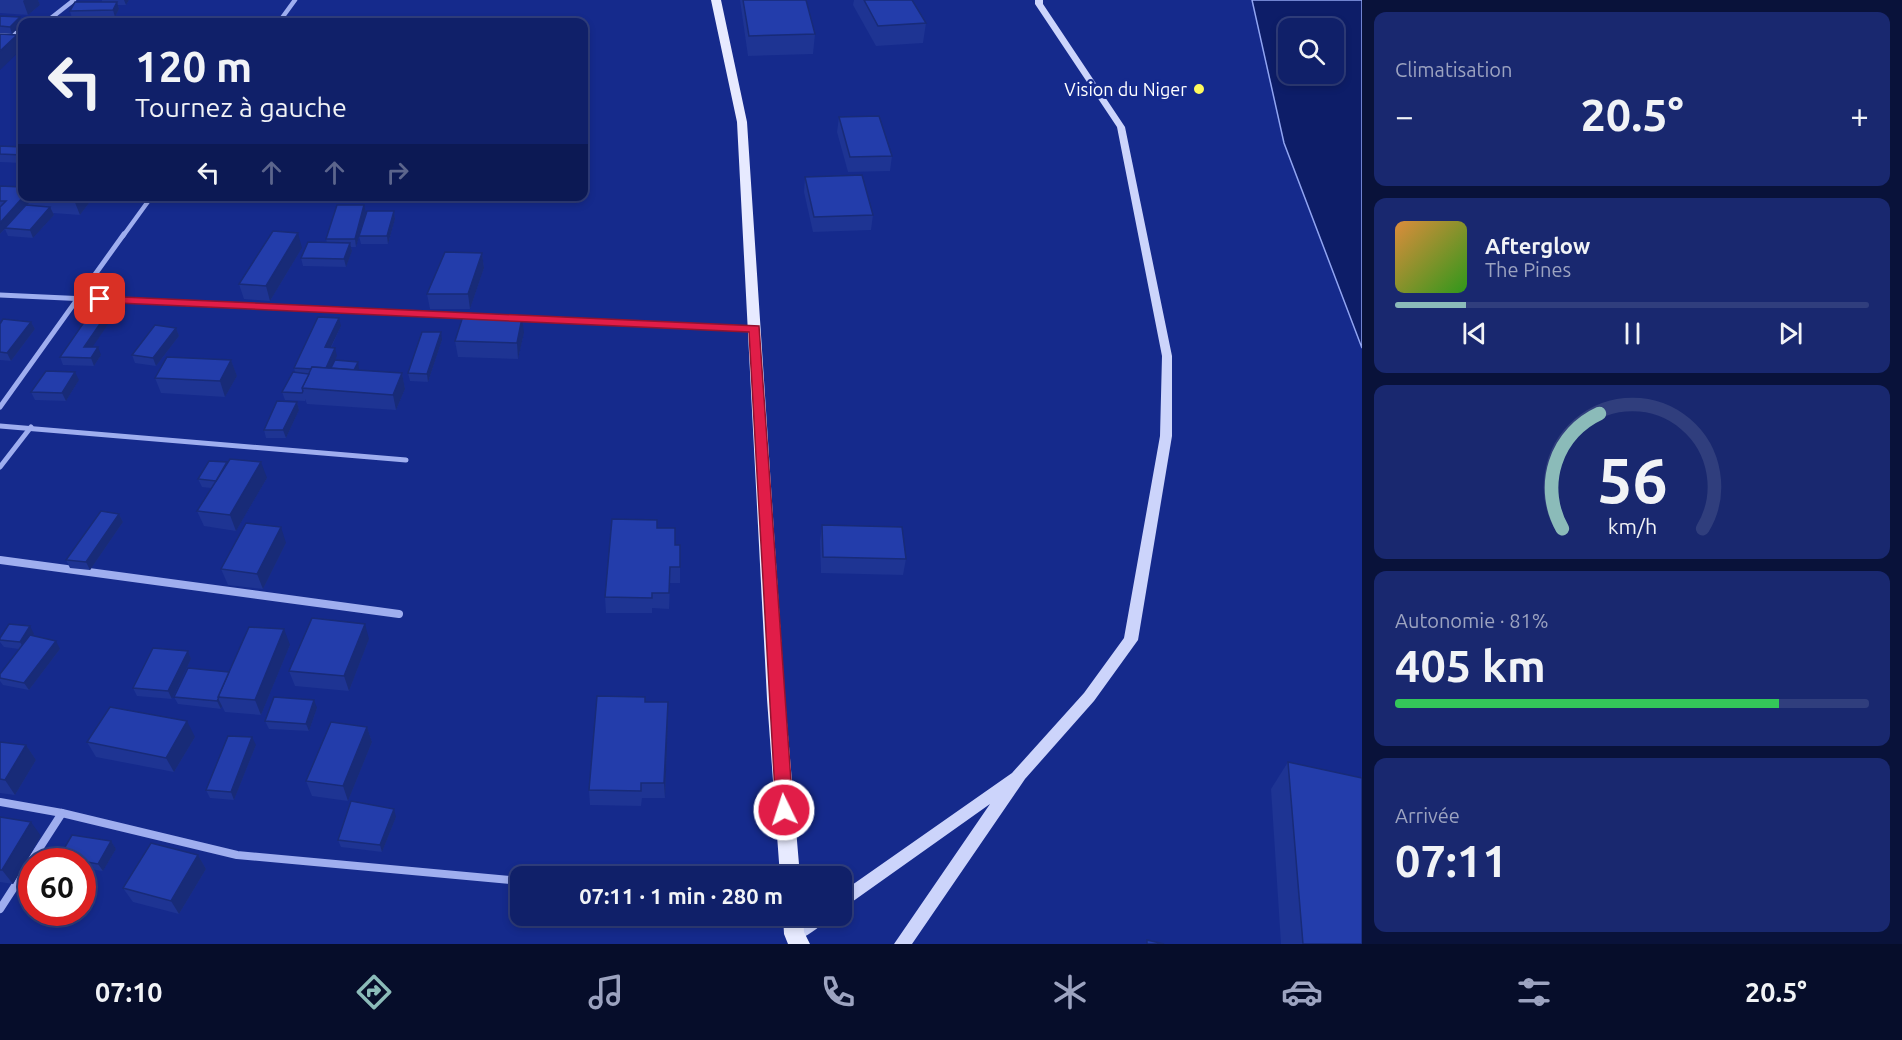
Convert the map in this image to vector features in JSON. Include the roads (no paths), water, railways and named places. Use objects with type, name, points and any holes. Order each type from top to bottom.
[{"type":"main road","points":[[716,0],[742,122],[776,699],[789,866]]},
{"type":"main road","points":[[902,944],[1020,774],[1089,698],[1131,640],[1166,436],[1167,357],[1121,127],[1039,4],[1039,0]]},
{"type":"main road","points":[[852,894],[1020,774]]},
{"type":"street","points":[[51,18],[74,0]]},
{"type":"street","points":[[282,18],[296,0]]},
{"type":"street","points":[[0,33],[18,33]]},
{"type":"street","points":[[0,407],[148,201]]},
{"type":"street","points":[[0,295],[484,317]]},
{"type":"street","points":[[507,318],[755,329]]},
{"type":"street","points":[[0,426],[406,460]]},
{"type":"street","points":[[0,467],[31,428]]},
{"type":"street","points":[[0,561],[399,614]]},
{"type":"street","points":[[0,802],[62,813],[237,855],[510,880]]},
{"type":"street","points":[[0,909],[62,813]]},
{"type":"place","name":"Vision du Niger","points":[[1199,89]]}]
